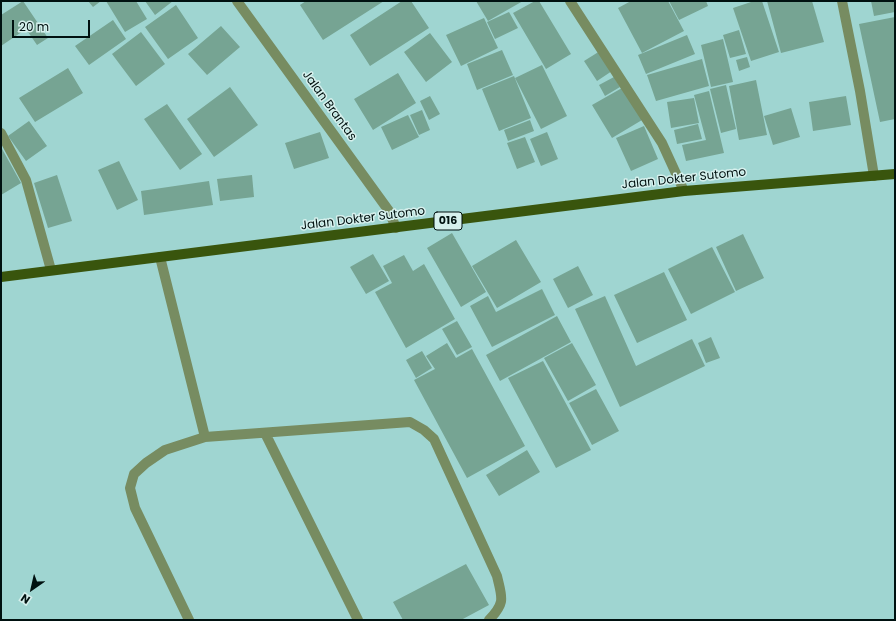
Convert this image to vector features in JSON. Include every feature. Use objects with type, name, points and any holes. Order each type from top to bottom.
[{"type":"main road","name":"Jalan Dokter Sutomo","points":[[1,277],[684,191],[895,174]]},
{"type":"street","name":"Jalan Brantas","points":[[237,1],[389,211],[396,228]]},
{"type":"street","points":[[570,1],[662,143],[684,191]]},
{"type":"street","points":[[842,1],[860,91],[874,176]]},
{"type":"street","points":[[1,133],[26,180],[51,270]]},
{"type":"street","points":[[160,257],[206,438]]},
{"type":"street","points":[[190,620],[135,508],[130,488],[134,474],[146,462],[166,450],[206,438],[410,422],[424,430],[434,439],[497,576],[502,597],[500,608],[489,620]]},
{"type":"street","points":[[265,433],[358,620]]},
{"type":"building","points":[[23,1],[48,38],[37,45],[26,29],[1,46],[1,15]]},
{"type":"building","points":[[88,1],[101,1],[93,7]]},
{"type":"building","points":[[106,1],[136,1],[147,19],[125,32]]},
{"type":"building","points":[[145,1],[173,1],[155,15]]},
{"type":"building","points":[[306,1],[384,1],[323,40],[300,5]]},
{"type":"building","points":[[402,1],[411,1],[429,28],[370,66],[350,35]]},
{"type":"building","points":[[476,1],[523,1],[488,21]]},
{"type":"building","points":[[535,1],[539,1],[571,54],[546,69],[513,13]]},
{"type":"building","points":[[631,1],[668,1],[684,31],[642,53],[618,8]]},
{"type":"building","points":[[669,1],[706,1],[708,6],[679,20]]},
{"type":"building","points":[[754,1],[762,1],[779,52],[751,61],[733,8]]},
{"type":"building","points":[[767,1],[812,1],[824,42],[781,53]]},
{"type":"building","points":[[871,1],[895,1],[895,12],[874,16]]},
{"type":"building","points":[[176,5],[198,38],[168,59],[145,27]]},
{"type":"building","points":[[509,12],[518,28],[495,39],[487,22]]},
{"type":"building","points":[[895,17],[895,119],[880,122],[859,24]]},
{"type":"building","points":[[484,18],[498,48],[461,66],[446,35]]},
{"type":"building","points":[[113,20],[126,39],[89,65],[75,46]]},
{"type":"building","points":[[221,26],[240,47],[207,75],[188,54]]},
{"type":"building","points":[[739,30],[746,54],[730,58],[723,35]]},
{"type":"building","points":[[141,32],[165,64],[136,86],[112,54]]},
{"type":"building","points":[[430,33],[452,62],[426,82],[404,52]]},
{"type":"building","points":[[687,35],[695,54],[646,74],[638,55]]},
{"type":"building","points":[[723,39],[733,82],[711,87],[701,45]]},
{"type":"building","points":[[502,50],[513,75],[477,90],[467,64]]},
{"type":"building","points":[[600,51],[612,71],[597,81],[584,61]]},
{"type":"building","points":[[747,57],[750,67],[739,71],[736,60]]},
{"type":"building","points":[[702,59],[709,86],[656,101],[647,75]]},
{"type":"building","points":[[542,65],[567,116],[541,129],[515,78]]},
{"type":"building","points":[[68,68],[83,93],[35,122],[19,98]]},
{"type":"building","points":[[398,73],[416,103],[373,130],[354,99]]},
{"type":"building","points":[[514,76],[531,118],[499,131],[482,89]]},
{"type":"building","points":[[614,77],[620,87],[605,96],[599,85]]},
{"type":"building","points":[[756,80],[767,135],[739,140],[729,86]]},
{"type":"building","points":[[726,85],[736,129],[721,133],[710,89]]},
{"type":"building","points":[[230,87],[258,125],[214,157],[187,119]]},
{"type":"building","points":[[622,88],[642,120],[612,138],[592,105]]},
{"type":"building","points":[[709,91],[724,153],[686,161],[682,145],[706,140],[694,95]]},
{"type":"building","points":[[430,96],[440,114],[429,120],[420,101]]},
{"type":"building","points":[[846,96],[851,125],[813,131],[809,102]]},
{"type":"building","points":[[694,98],[699,123],[671,128],[667,102]]},
{"type":"building","points":[[167,104],[202,154],[180,170],[144,119]]},
{"type":"building","points":[[791,108],[800,137],[773,145],[764,116]]},
{"type":"building","points":[[422,110],[430,130],[419,135],[410,115]]},
{"type":"building","points":[[408,115],[419,137],[392,150],[381,127]]},
{"type":"building","points":[[530,120],[534,131],[508,141],[504,130]]},
{"type":"building","points":[[29,121],[47,146],[26,161],[8,136]]},
{"type":"building","points":[[698,124],[702,139],[677,144],[674,130]]},
{"type":"building","points":[[644,126],[658,159],[631,171],[616,138]]},
{"type":"building","points":[[320,132],[329,158],[294,169],[285,143]]},
{"type":"building","points":[[547,132],[558,159],[541,166],[530,139]]},
{"type":"building","points":[[525,137],[535,162],[517,169],[507,143]]},
{"type":"building","points":[[1,147],[21,183],[1,195]]},
{"type":"building","points":[[119,161],[138,200],[117,210],[98,170]]},
{"type":"building","points":[[57,175],[72,221],[48,228],[34,183]]},
{"type":"building","points":[[252,175],[254,197],[220,201],[217,179]]},
{"type":"building","points":[[209,181],[213,205],[144,215],[141,191]]},
{"type":"building","points":[[452,233],[486,292],[461,307],[427,248]]},
{"type":"building","points":[[743,234],[764,278],[736,291],[716,247]]},
{"type":"building","points":[[516,240],[541,282],[497,308],[472,266]]},
{"type":"building","points":[[712,247],[735,292],[691,314],[668,269]]},
{"type":"building","points":[[373,254],[389,281],[366,294],[350,267]]},
{"type":"building","points":[[404,255],[413,271],[424,264],[455,319],[406,348],[375,292],[392,283],[383,266]]},
{"type":"building","points":[[578,266],[593,295],[568,308],[553,279]]},
{"type":"building","points":[[664,272],[687,320],[637,343],[614,295]]},
{"type":"building","points":[[542,289],[555,315],[492,347],[470,306],[488,296],[496,312]]},
{"type":"building","points":[[605,296],[636,366],[692,339],[705,366],[620,407],[575,309]]},
{"type":"building","points":[[557,316],[571,342],[500,381],[486,355]]},
{"type":"building","points":[[457,321],[472,347],[457,355],[442,329]]},
{"type":"building","points":[[711,337],[720,358],[706,363],[698,343]]},
{"type":"building","points":[[447,343],[456,358],[472,349],[525,446],[467,478],[414,380],[435,369],[426,356]]},
{"type":"building","points":[[572,343],[596,385],[568,401],[544,358]]},
{"type":"building","points":[[422,351],[432,368],[416,378],[406,360]]},
{"type":"building","points":[[543,361],[591,450],[556,468],[508,378]]},
{"type":"building","points":[[596,389],[619,431],[592,445],[569,403]]},
{"type":"building","points":[[527,450],[540,472],[499,496],[486,475]]},
{"type":"building","points":[[466,564],[489,605],[461,620],[403,620],[393,602]]}]
